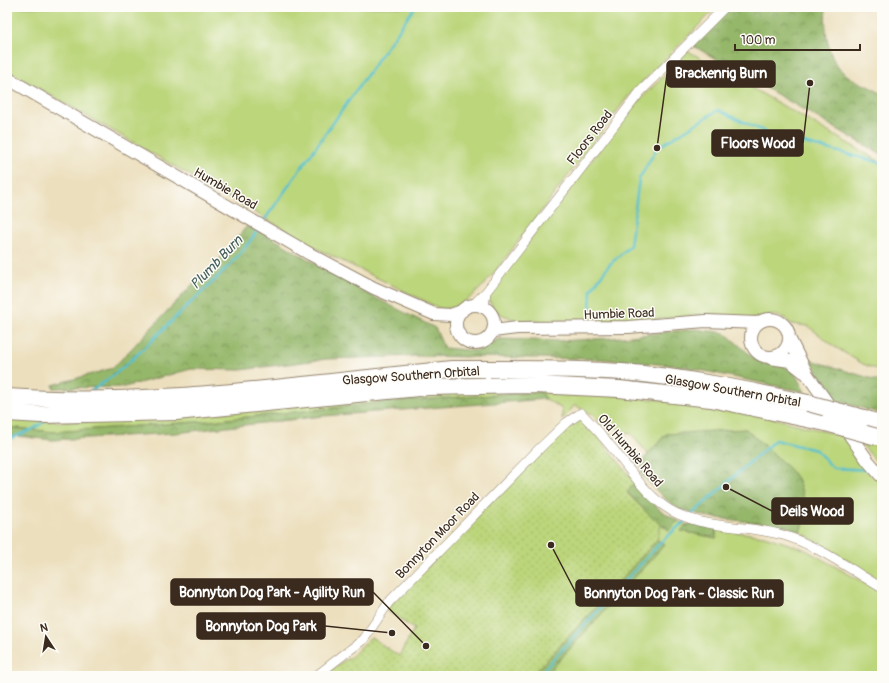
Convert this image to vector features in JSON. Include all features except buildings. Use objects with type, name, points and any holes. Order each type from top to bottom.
[{"type":"highway","name":"Glasgow Southern Orbital","points":[[7,397],[119,399],[194,394],[452,370],[493,369],[622,372],[748,390],[808,403],[864,418],[880,433]]},
{"type":"highway","name":"Glasgow Southern Orbital","points":[[7,413],[41,415],[176,412],[428,387],[534,385],[620,389],[711,399],[880,433]]},
{"type":"street","name":"Floors Road","points":[[477,310],[486,292],[640,92],[725,7]]},
{"type":"street","name":"Humbie Road","points":[[7,78],[310,254],[374,288],[434,314],[458,332]]},
{"type":"street","name":"Humbie Road","points":[[434,314],[451,315],[477,310],[517,328]]},
{"type":"street","points":[[477,310],[494,320],[493,332],[485,341],[478,343],[466,341],[458,332],[457,320],[477,310]]},
{"type":"street","points":[[806,374],[790,361],[769,358],[758,354],[752,345],[751,333],[758,323],[765,320],[778,321],[785,326],[806,374],[868,461],[882,477]]},
{"type":"street","name":"Humbie Road","points":[[493,332],[517,328],[628,328],[706,321],[758,323]]},
{"type":"street","name":"Humbie Road","points":[[722,322],[741,333],[752,345]]},
{"type":"street","points":[[769,358],[779,356],[784,352],[789,338]]},
{"type":"street","name":"Old Humbie Road","points":[[581,414],[594,427],[640,484],[664,506],[684,517],[715,524],[763,530],[785,536],[816,548],[882,588]]},
{"type":"street","name":"Bonnyton Moor Road","points":[[316,676],[364,639],[389,602],[540,448],[566,423],[581,414]]},
{"type":"green space","points":[[7,7],[717,7],[630,94],[483,286],[457,306],[441,309],[322,251],[7,70]]},
{"type":"green space","points":[[730,7],[826,7],[826,33],[828,43],[830,52],[838,67],[853,79],[882,94],[882,155],[692,45]]},
{"type":"green space","points":[[688,51],[882,163],[882,371],[863,364],[835,347],[808,326],[791,324],[785,318],[775,315],[752,319],[709,314],[647,320],[561,323],[516,320],[501,314],[493,308],[489,299],[493,287],[633,107]]},
{"type":"green space","points":[[247,226],[267,235],[362,291],[435,328],[444,348],[478,351],[499,339],[558,341],[612,338],[696,329],[725,333],[756,360],[782,365],[794,372],[805,392],[681,366],[600,359],[418,356],[326,359],[240,370],[191,369],[124,387],[53,388],[53,385],[113,368],[196,281],[216,263]]},
{"type":"green space","points":[[811,360],[882,382],[882,414],[832,399]]},
{"type":"green space","points":[[524,388],[599,393],[738,409],[846,437],[862,463],[882,482],[882,581],[800,532],[804,506],[802,492],[797,479],[781,461],[746,429],[666,434],[648,454],[631,434],[609,424],[601,423],[594,416],[575,405],[562,420],[562,409],[546,399],[541,392],[399,401],[210,421],[53,432],[7,427],[7,419],[64,422],[137,419],[288,407],[375,396]]},
{"type":"green space","points":[[541,392],[546,399],[323,416],[175,433],[53,440],[7,435],[7,427],[53,432],[210,421],[399,401]]},
{"type":"green space","points":[[580,420],[586,422],[631,477],[634,483],[627,493],[651,517],[661,524],[657,540],[532,676],[320,676],[352,656],[371,637],[399,656],[414,629],[386,610],[537,454],[571,424]]},
{"type":"green space","points":[[746,429],[781,461],[797,479],[802,492],[804,506],[800,532],[784,526],[709,517],[679,509],[662,496],[641,474],[643,460],[666,434]]},
{"type":"green space","points":[[859,441],[882,447],[882,468]]},
{"type":"green space","points":[[634,483],[660,510],[678,521],[669,530],[651,517],[627,492]]},
{"type":"green space","points":[[678,521],[686,525],[682,531],[716,538],[716,529],[764,536],[804,549],[882,593],[882,676],[545,676],[664,544],[657,540],[661,524],[669,530]]},
{"type":"green space","points":[[690,524],[716,529],[716,538],[681,531],[686,525]]},
{"type":"green space","points":[[657,540],[665,544],[545,676],[532,676]]},
{"type":"waterway","name":"Plumb Burn","points":[[263,222],[415,7]]},
{"type":"waterway","points":[[590,312],[591,290],[609,265],[630,246],[639,179],[657,148],[718,110],[772,135],[882,163]]},
{"type":"waterway","name":"Plumb Burn","points":[[90,392],[116,374],[214,281],[234,261],[259,228]]},
{"type":"waterway","name":"Plumb Burn","points":[[7,440],[31,430],[44,422]]},
{"type":"waterway","points":[[690,516],[775,440],[816,450],[833,468],[870,470]]},
{"type":"waterway","points":[[538,676],[661,542],[686,520]]},
{"type":"place","name":"Floors Wood","points":[[810,83]]},
{"type":"place","name":"Brackenrig Burn","points":[[657,148]]},
{"type":"place","name":"Deils Wood","points":[[726,487]]},
{"type":"place","name":"Bonnyton Dog Park - Classic Run","points":[[551,545]]},
{"type":"place","name":"Bonnyton Dog Park","points":[[392,633]]},
{"type":"place","name":"Bonnyton Dog Park - Agility Run","points":[[426,646]]}]
